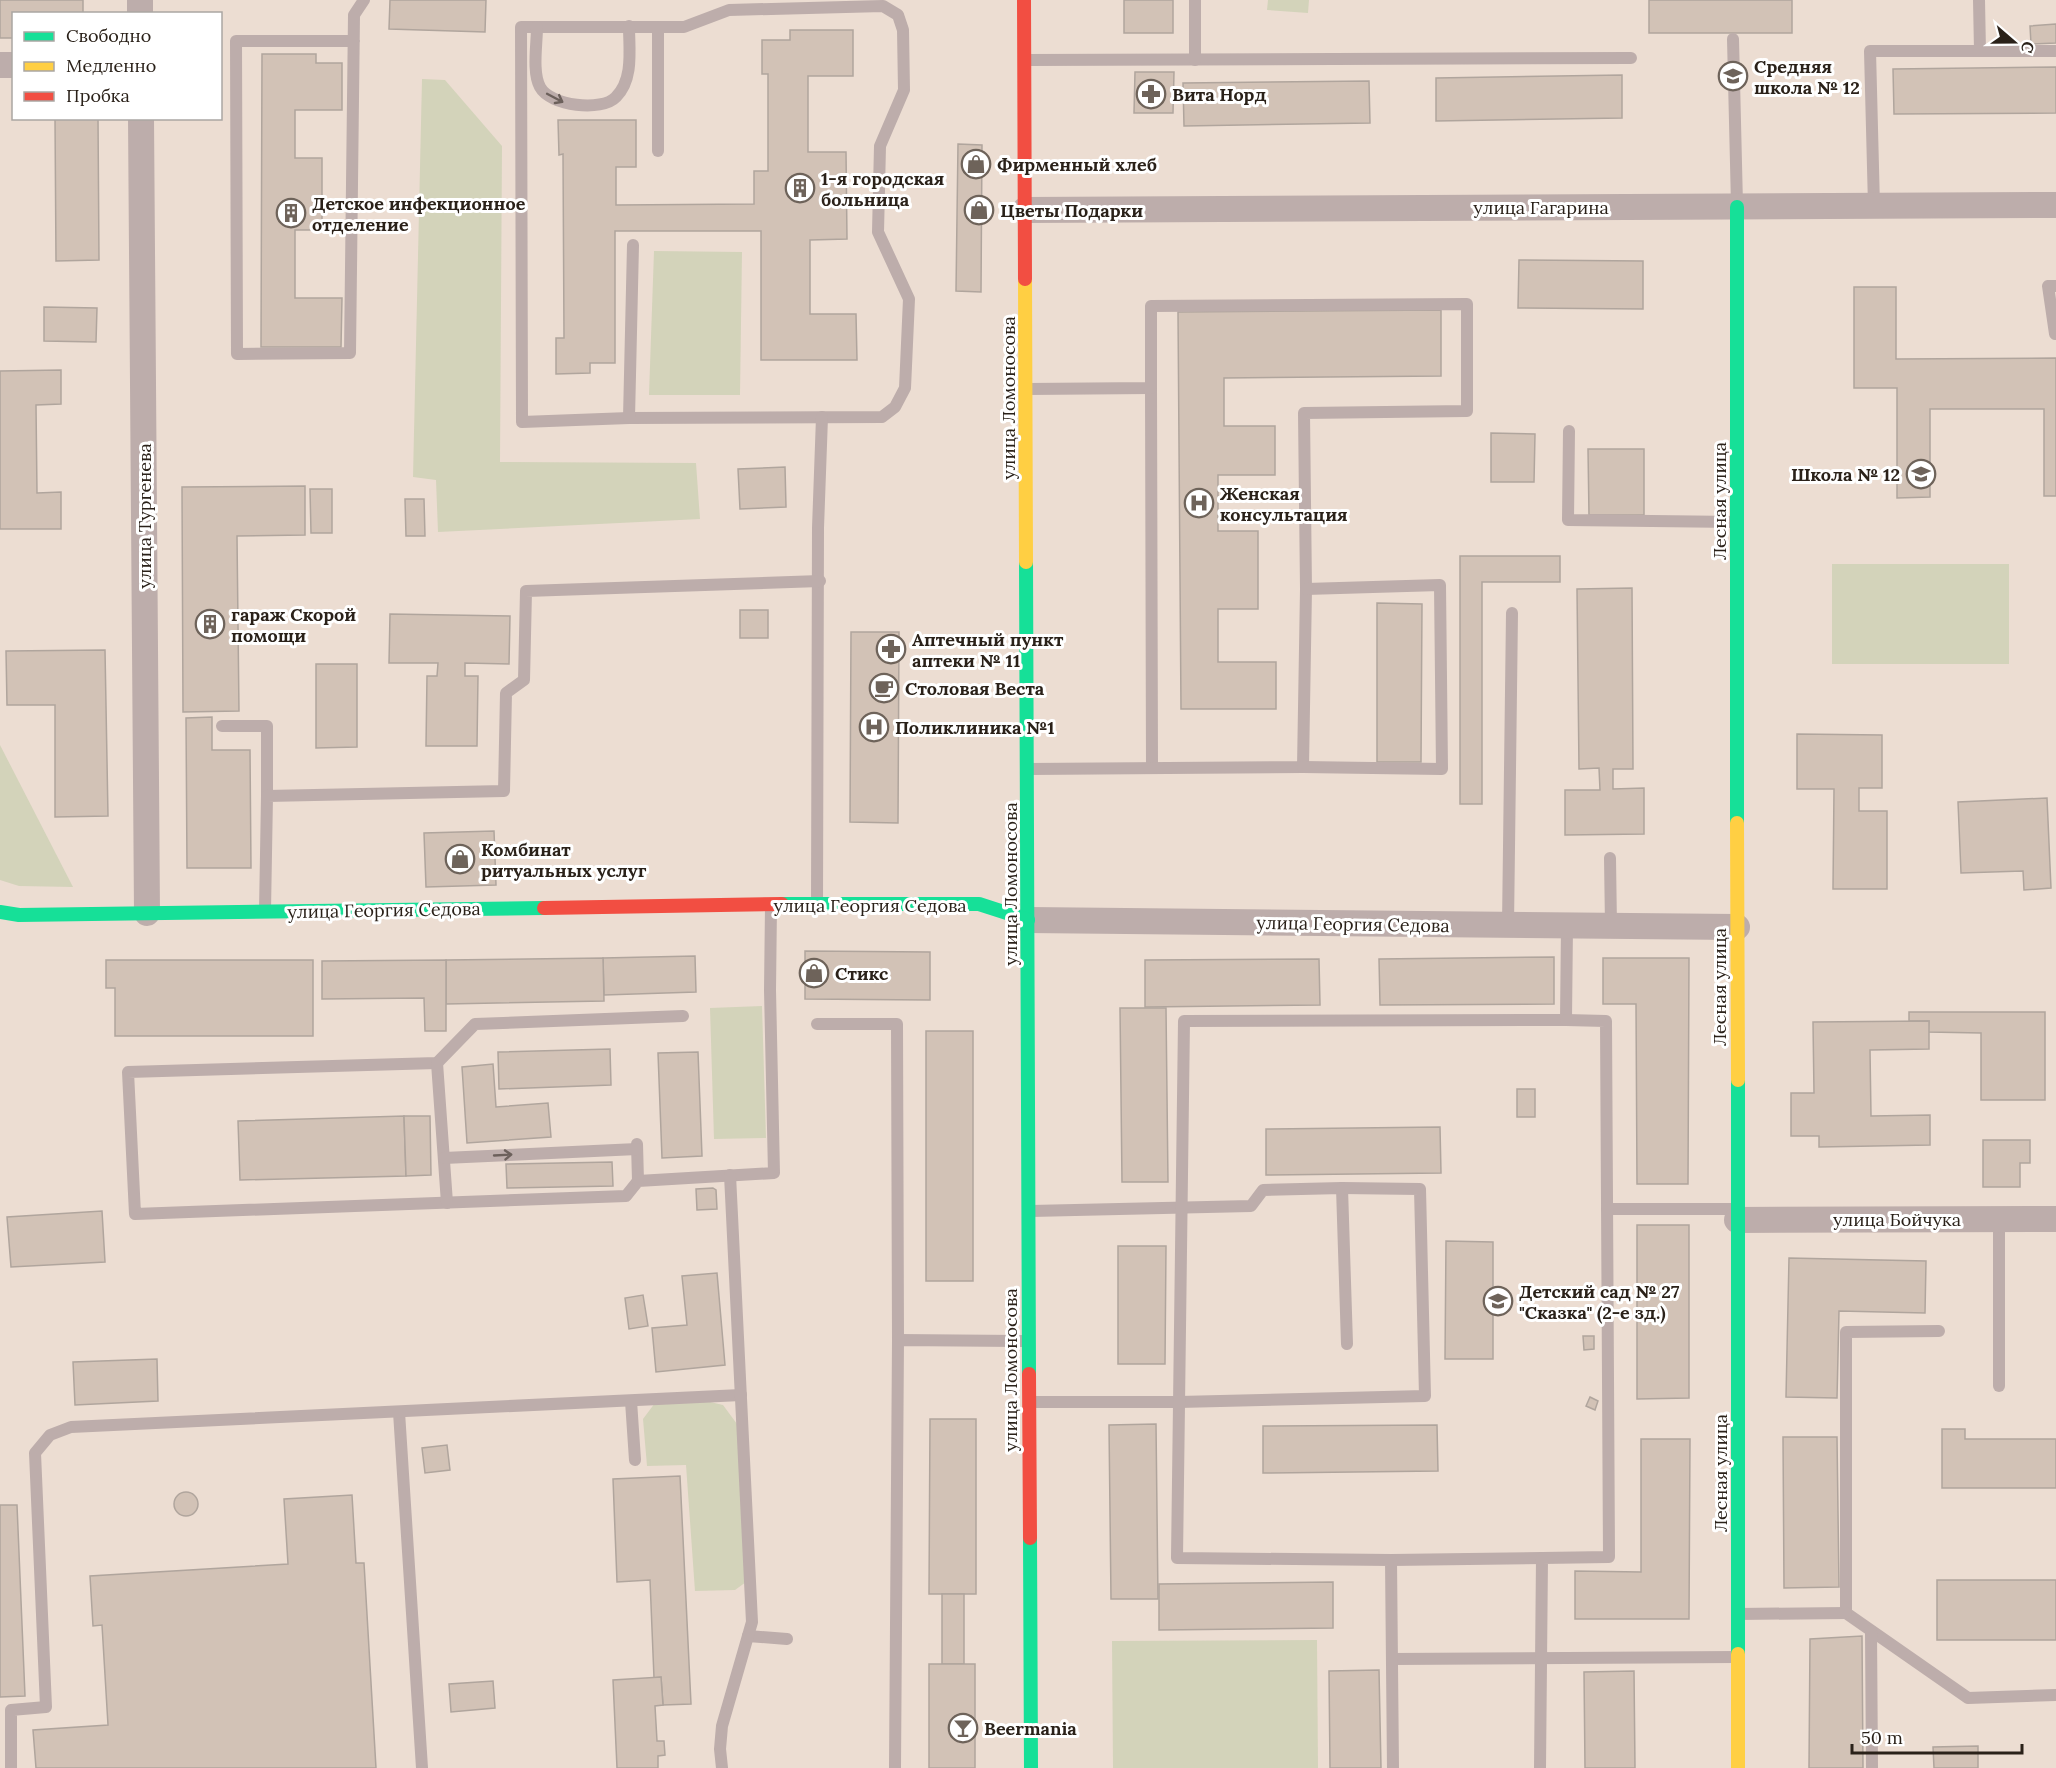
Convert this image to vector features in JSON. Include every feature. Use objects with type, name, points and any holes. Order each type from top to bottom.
[{"type":"street","name":"улица Ломоносова","points":[[1024,0],[1031,1768]]},
{"type":"street","name":"улица Тургенева","points":[[141,120],[147,914]]},
{"type":"street","name":"улица Гагарина","points":[[1025,210],[2056,205]]},
{"type":"street","name":"Лесная улица","points":[[1737,207],[1738,1768]]},
{"type":"street","name":"улица Георгия Седова","points":[[0,912],[19,915],[147,914],[771,904],[979,904],[1028,920],[1737,927]]},
{"type":"street","name":"улица Бойчука","points":[[1737,1215],[2056,1219]]},
{"type":"lane","points":[[354,41],[236,41],[237,354],[350,353],[354,41],[354,15],[364,0]]},
{"type":"lane","points":[[1195,0],[1195,60]]},
{"type":"lane","points":[[1979,0],[1980,51]]},
{"type":"lane","points":[[882,6],[898,15],[903,30],[904,90],[880,146],[878,232],[909,299],[905,388],[895,407],[882,417],[629,418],[522,422],[520,27],[537,27],[684,27],[729,10],[882,6]]},
{"type":"lane","points":[[537,27],[538,80],[541,89],[559,102],[605,104],[616,97],[629,72],[629,26]]},
{"type":"lane","points":[[658,27],[658,152]]},
{"type":"lane","points":[[1733,39],[1737,207]]},
{"type":"lane","points":[[1874,206],[1870,51],[2056,51]]},
{"type":"lane","points":[[1025,60],[1631,58]]},
{"type":"lane","points":[[629,418],[633,245]]},
{"type":"lane","points":[[2055,334],[2048,286],[2056,286]]},
{"type":"lane","points":[[1152,768],[1151,306],[1467,304],[1467,411],[1304,412],[1306,589],[1303,767]]},
{"type":"lane","points":[[1026,389],[1151,388]]},
{"type":"lane","points":[[817,904],[820,580],[818,528],[822,417]]},
{"type":"lane","points":[[1569,430],[1568,520],[1737,522]]},
{"type":"lane","points":[[267,796],[504,791],[506,693],[524,680],[526,591],[820,580]]},
{"type":"lane","points":[[1028,769],[1303,767],[1442,769],[1440,585],[1306,589]]},
{"type":"lane","points":[[1508,926],[1512,613]]},
{"type":"lane","points":[[222,726],[267,726],[265,912]]},
{"type":"lane","points":[[1610,858],[1611,926]]},
{"type":"lane","points":[[638,1182],[774,1173],[770,990],[771,904]]},
{"type":"lane","points":[[1566,1020],[1567,926]]},
{"type":"lane","points":[[444,1158],[637,1146],[638,1182],[626,1196],[135,1214],[128,1072],[437,1063],[476,1024],[683,1016]]},
{"type":"lane","points":[[1566,1020],[1606,1021],[1609,1557],[1391,1560],[1177,1558],[1184,1021],[1566,1020]]},
{"type":"lane","points":[[817,1024],[897,1024],[898,1340],[895,1768]]},
{"type":"lane","points":[[437,1063],[447,1203]]},
{"type":"lane","points":[[722,1768],[720,1749],[722,1726],[752,1622],[730,1175]]},
{"type":"lane","points":[[1342,1188],[1347,1344]]},
{"type":"lane","points":[[1028,1211],[1251,1206],[1263,1190],[1420,1189],[1425,1396],[1179,1402],[1028,1402]]},
{"type":"lane","points":[[1607,1209],[1737,1215]]},
{"type":"lane","points":[[1999,1219],[1999,1386]]},
{"type":"lane","points":[[1846,1613],[1846,1332],[1939,1331]]},
{"type":"lane","points":[[898,1340],[1028,1341]]},
{"type":"lane","points":[[11,1768],[11,1710],[46,1707],[35,1453],[50,1436],[71,1427],[741,1395]]},
{"type":"lane","points":[[631,1401],[635,1460]]},
{"type":"lane","points":[[399,1412],[422,1768]]},
{"type":"lane","points":[[1540,1768],[1539,1658],[1542,1558]]},
{"type":"lane","points":[[1391,1560],[1394,1768]]},
{"type":"lane","points":[[1738,1614],[1846,1613],[1968,1698],[2056,1695]]},
{"type":"lane","points":[[1871,1631],[1872,1768]]},
{"type":"lane","points":[[748,1636],[787,1639]]},
{"type":"lane","points":[[1392,1659],[1738,1657]]},
{"type":"green space","points":[[1268,0],[1309,0],[1308,13],[1267,10]]},
{"type":"green space","points":[[422,79],[445,80],[502,146],[500,462],[696,463],[700,519],[438,532],[436,480],[413,477]]},
{"type":"green space","points":[[654,251],[742,252],[740,395],[649,395]]},
{"type":"green space","points":[[1832,564],[2009,564],[2009,664],[1832,664]]},
{"type":"green space","points":[[0,745],[73,887],[19,886],[0,880]]},
{"type":"green space","points":[[762,1006],[766,1138],[714,1139],[710,1008]]},
{"type":"green space","points":[[706,1401],[723,1405],[737,1424],[746,1582],[735,1590],[695,1591],[686,1465],[647,1466],[643,1419],[655,1403]]},
{"type":"green space","points":[[1317,1640],[1318,1768],[1113,1768],[1112,1641]]},
{"type":"building","points":[[0,0],[83,0],[83,12],[12,12],[12,38],[0,38]]},
{"type":"building","points":[[390,0],[486,0],[485,32],[389,29]]},
{"type":"building","points":[[1124,0],[1173,0],[1173,33],[1124,33]]},
{"type":"building","points":[[1649,0],[1792,0],[1792,33],[1649,33]]},
{"type":"building","points":[[2056,24],[2056,43],[2031,44],[2030,26]]},
{"type":"building","name":"1-я городская больница","points":[[790,30],[853,30],[853,76],[808,76],[808,152],[846,152],[847,239],[810,240],[810,314],[856,314],[857,360],[761,360],[761,231],[615,231],[615,363],[590,363],[590,373],[556,374],[556,338],[564,338],[563,154],[559,155],[558,120],[636,120],[636,167],[616,167],[616,205],[754,204],[754,171],[768,171],[768,74],[762,74],[762,40],[790,40]]},
{"type":"building","name":"Детское инфекционное отделение","points":[[262,54],[316,54],[316,63],[342,63],[342,110],[295,110],[295,158],[322,158],[322,230],[295,230],[295,298],[342,298],[341,347],[261,347]]},
{"type":"building","points":[[2056,67],[2056,113],[1894,114],[1893,69]]},
{"type":"building","points":[[1135,72],[1174,72],[1173,113],[1134,113]]},
{"type":"building","points":[[1622,75],[1622,118],[1436,121],[1436,78]]},
{"type":"building","points":[[1369,81],[1370,123],[1184,126],[1183,83]]},
{"type":"building","points":[[55,120],[98,120],[99,260],[56,261]]},
{"type":"building","points":[[958,144],[982,145],[981,292],[956,291]]},
{"type":"building","points":[[1519,260],[1643,261],[1643,309],[1518,308]]},
{"type":"building","points":[[1854,287],[1896,287],[1896,359],[2056,358],[2056,496],[2044,496],[2044,409],[1930,409],[1930,497],[1897,498],[1897,388],[1854,388]]},
{"type":"building","points":[[44,307],[97,308],[96,342],[44,341]]},
{"type":"building","name":"Женская консультация","points":[[1441,310],[1441,376],[1224,378],[1224,426],[1275,426],[1275,475],[1218,475],[1218,531],[1258,531],[1258,609],[1218,609],[1218,662],[1276,662],[1276,709],[1181,709],[1178,312]]},
{"type":"building","points":[[61,370],[61,404],[36,405],[37,493],[61,492],[61,529],[0,529],[0,371]]},
{"type":"building","points":[[1491,433],[1535,434],[1534,482],[1491,482]]},
{"type":"building","points":[[1588,449],[1644,449],[1644,515],[1589,515]]},
{"type":"building","points":[[785,467],[786,507],[740,509],[738,469]]},
{"type":"building","name":"гараж Скорой помощи","points":[[305,486],[305,535],[237,536],[239,711],[183,712],[182,487]]},
{"type":"building","points":[[310,489],[332,489],[332,533],[311,533]]},
{"type":"building","points":[[405,499],[424,499],[425,536],[406,536]]},
{"type":"building","points":[[1460,556],[1560,556],[1560,582],[1482,582],[1482,804],[1460,804]]},
{"type":"building","points":[[1632,588],[1633,769],[1613,769],[1613,789],[1644,788],[1644,834],[1565,835],[1565,790],[1600,790],[1599,768],[1579,769],[1577,589]]},
{"type":"building","points":[[1377,603],[1422,604],[1421,762],[1377,762]]},
{"type":"building","points":[[740,610],[768,610],[768,638],[740,638]]},
{"type":"building","points":[[390,614],[510,616],[509,664],[465,663],[465,676],[478,676],[477,746],[426,746],[427,676],[437,676],[438,663],[389,663]]},
{"type":"building","name":"Поликлиника №1","points":[[851,632],[899,632],[898,823],[850,822]]},
{"type":"building","points":[[105,650],[108,816],[55,817],[55,705],[7,705],[6,651]]},
{"type":"building","points":[[316,664],[357,664],[357,747],[316,748]]},
{"type":"building","points":[[212,717],[212,750],[250,750],[251,868],[187,868],[186,718]]},
{"type":"building","points":[[1797,734],[1882,735],[1882,788],[1859,788],[1859,811],[1887,811],[1887,889],[1833,889],[1834,789],[1797,789]]},
{"type":"building","points":[[2047,798],[2051,888],[2024,890],[2023,871],[1961,873],[1958,802]]},
{"type":"building","name":"Комбинат ритуальных услуг","points":[[494,831],[496,885],[426,887],[424,833]]},
{"type":"building","points":[[805,951],[930,952],[930,1000],[805,999]]},
{"type":"building","points":[[695,956],[696,992],[604,995],[603,958]]},
{"type":"building","points":[[1554,957],[1554,1004],[1380,1005],[1379,959]]},
{"type":"building","points":[[603,958],[604,1001],[446,1004],[446,960]]},
{"type":"building","points":[[1603,958],[1689,958],[1688,1184],[1637,1184],[1636,1004],[1603,1004]]},
{"type":"building","points":[[1319,959],[1320,1005],[1145,1007],[1145,960]]},
{"type":"building","points":[[106,960],[313,960],[313,1036],[115,1036],[115,988],[106,988]]},
{"type":"building","points":[[446,960],[446,1031],[425,1031],[424,998],[322,999],[322,961]]},
{"type":"building","points":[[1120,1008],[1166,1008],[1168,1182],[1122,1182]]},
{"type":"building","points":[[1909,1012],[2045,1012],[2045,1100],[1981,1100],[1981,1033],[1928,1032],[1929,1021],[1909,1021]]},
{"type":"building","points":[[1929,1021],[1929,1049],[1870,1050],[1871,1116],[1930,1115],[1930,1145],[1819,1147],[1819,1136],[1791,1136],[1791,1093],[1814,1093],[1813,1022]]},
{"type":"building","points":[[926,1031],[973,1031],[973,1281],[926,1281]]},
{"type":"building","points":[[610,1049],[611,1085],[499,1089],[498,1052]]},
{"type":"building","points":[[698,1052],[702,1156],[662,1158],[658,1053]]},
{"type":"building","points":[[493,1064],[496,1107],[548,1103],[551,1137],[467,1143],[462,1067]]},
{"type":"building","points":[[1517,1089],[1535,1089],[1535,1117],[1517,1117]]},
{"type":"building","points":[[404,1116],[406,1176],[240,1180],[238,1121]]},
{"type":"building","points":[[404,1116],[430,1116],[431,1175],[406,1176]]},
{"type":"building","points":[[1440,1127],[1441,1173],[1266,1175],[1266,1129]]},
{"type":"building","points":[[1983,1140],[2030,1140],[2030,1163],[2020,1163],[2020,1187],[1983,1187]]},
{"type":"building","points":[[612,1162],[613,1186],[507,1188],[506,1164]]},
{"type":"building","points":[[713,1188],[716,1190],[717,1209],[697,1210],[696,1189]]},
{"type":"building","points":[[102,1211],[105,1262],[11,1267],[7,1217]]},
{"type":"building","points":[[1637,1225],[1689,1225],[1689,1398],[1637,1399]]},
{"type":"building","points":[[1446,1241],[1493,1242],[1493,1359],[1445,1359]]},
{"type":"building","points":[[1118,1246],[1166,1246],[1165,1364],[1118,1364]]},
{"type":"building","points":[[1789,1258],[1926,1261],[1925,1313],[1839,1311],[1837,1398],[1786,1397]]},
{"type":"building","points":[[717,1273],[725,1365],[656,1372],[652,1328],[687,1325],[682,1276]]},
{"type":"building","points":[[643,1295],[648,1326],[629,1329],[625,1298]]},
{"type":"building","points":[[1583,1336],[1594,1336],[1594,1349],[1584,1350]]},
{"type":"building","points":[[157,1359],[158,1401],[75,1405],[73,1362]]},
{"type":"building","points":[[1590,1397],[1598,1401],[1595,1410],[1586,1406]]},
{"type":"building","points":[[930,1419],[976,1419],[976,1594],[929,1594]]},
{"type":"building","points":[[1156,1424],[1158,1599],[1111,1599],[1109,1425]]},
{"type":"building","points":[[1437,1425],[1438,1471],[1263,1473],[1263,1426]]},
{"type":"building","points":[[1942,1429],[1965,1429],[1965,1439],[2056,1439],[2056,1488],[1942,1488]]},
{"type":"building","points":[[1783,1437],[1837,1437],[1839,1587],[1784,1588]]},
{"type":"building","points":[[1641,1439],[1690,1439],[1689,1619],[1575,1619],[1575,1571],[1641,1572]]},
{"type":"building","points":[[447,1445],[450,1470],[425,1473],[422,1448]]},
{"type":"building","points":[[680,1476],[691,1704],[663,1705],[661,1677],[654,1678],[650,1580],[617,1582],[613,1479]]},
{"type":"building","points":[[186,1492],[195,1495],[198,1504],[195,1513],[186,1516],[177,1513],[174,1504],[177,1495]]},
{"type":"building","points":[[352,1495],[356,1563],[364,1563],[376,1768],[36,1768],[33,1730],[108,1725],[102,1625],[93,1626],[90,1576],[288,1564],[284,1499]]},
{"type":"building","points":[[0,1505],[17,1505],[25,1696],[0,1697]]},
{"type":"building","points":[[1937,1580],[2056,1580],[2056,1640],[1937,1640]]},
{"type":"building","points":[[1333,1582],[1333,1628],[1159,1630],[1159,1584]]},
{"type":"building","points":[[942,1594],[964,1594],[964,1664],[942,1664]]},
{"type":"building","points":[[1862,1636],[1863,1768],[1809,1768],[1810,1639]]},
{"type":"building","points":[[929,1664],[975,1664],[975,1768],[929,1768]]},
{"type":"building","points":[[1379,1670],[1381,1768],[1330,1768],[1329,1671]]},
{"type":"building","points":[[1634,1671],[1635,1768],[1585,1768],[1584,1672]]},
{"type":"building","points":[[661,1677],[663,1705],[655,1706],[657,1741],[664,1741],[665,1755],[658,1756],[658,1768],[617,1768],[613,1680]]},
{"type":"building","points":[[493,1681],[495,1708],[451,1712],[449,1684]]},
{"type":"building","points":[[1978,1746],[1978,1768],[1934,1768],[1933,1747]]},
{"type":"traffic: fast","points":[[1737,207],[1737,823]]},
{"type":"traffic: fast","points":[[1026,562],[1029,1374]]},
{"type":"traffic: fast","points":[[782,904],[979,904],[1028,920]]},
{"type":"traffic: fast","points":[[0,912],[19,915],[544,908]]},
{"type":"traffic: fast","points":[[1738,1080],[1738,1654]]},
{"type":"traffic: fast","points":[[1030,1538],[1031,1768]]},
{"type":"traffic: slow","points":[[1025,279],[1026,562]]},
{"type":"traffic: slow","points":[[1737,823],[1738,1080]]},
{"type":"traffic: slow","points":[[1738,1654],[1738,1768]]},
{"type":"traffic: jam","points":[[1024,0],[1025,279]]},
{"type":"traffic: jam","points":[[544,908],[782,904]]},
{"type":"traffic: jam","points":[[1029,1374],[1030,1538]]},
{"type":"place","name":"Средняя школа № 12","points":[[1733,76]]},
{"type":"place","name":"Вита Норд","points":[[1151,94]]},
{"type":"place","name":"Фирменный хлеб","points":[[976,164]]},
{"type":"place","name":"1-я городская больница","points":[[800,188]]},
{"type":"place","name":"Цветы Подарки","points":[[979,210]]},
{"type":"place","name":"Детское инфекционное отделение","points":[[291,213]]},
{"type":"place","name":"Школа № 12","points":[[1921,474]]},
{"type":"place","name":"Женская консультация","points":[[1199,503]]},
{"type":"place","name":"гараж Скорой помощи","points":[[210,624]]},
{"type":"place","name":"Аптечный пункт аптеки № 11","points":[[891,649]]},
{"type":"place","name":"Столовая Веста","points":[[884,688]]},
{"type":"place","name":"Поликлиника №1","points":[[874,727]]},
{"type":"place","name":"Комбинат ритуальных услуг","points":[[460,859]]},
{"type":"place","name":"Стикс","points":[[814,973]]},
{"type":"place","name":"Детский сад № 27 \"Сказка\" (2-е зд.)","points":[[1498,1301]]},
{"type":"place","name":"Beermania","points":[[963,1728]]}]
